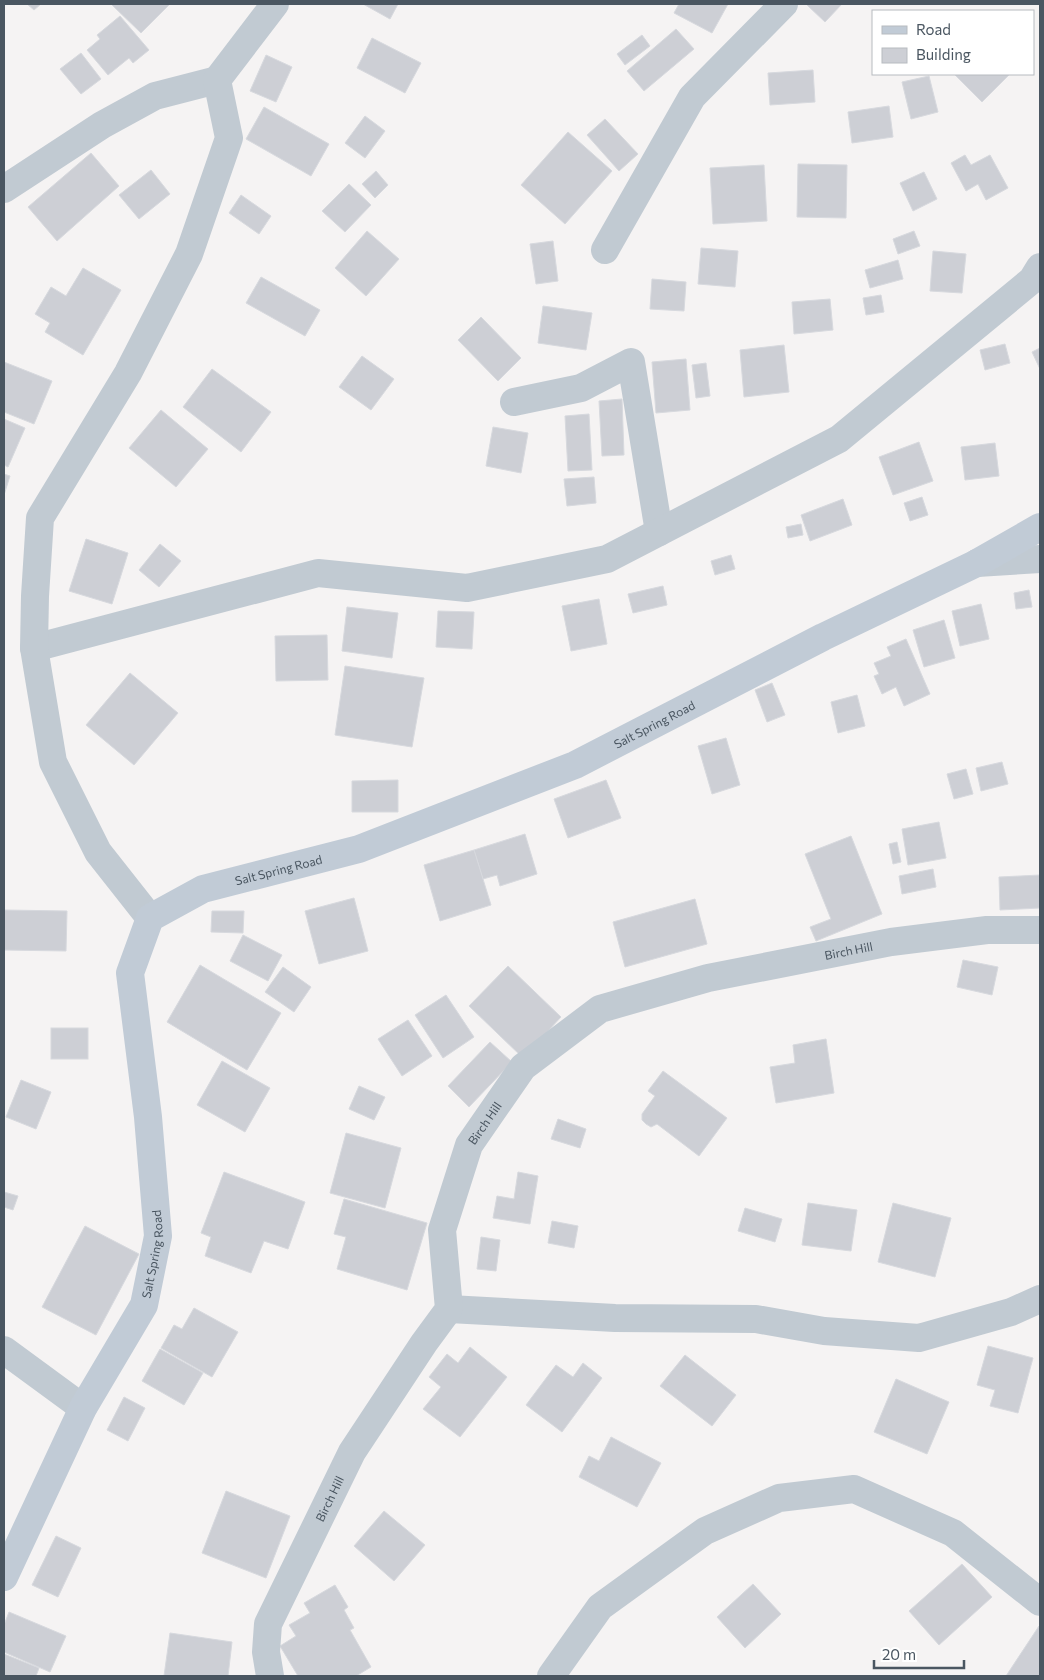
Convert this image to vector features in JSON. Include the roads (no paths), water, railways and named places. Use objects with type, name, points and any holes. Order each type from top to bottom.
[{"type":"street","points":[[4,189],[102,125],[155,96],[217,80],[275,4]]},
{"type":"street","points":[[605,250],[692,97],[784,4]]},
{"type":"street","points":[[150,918],[98,852],[53,762],[34,648],[40,518],[128,373],[189,254],[229,138],[217,80]]},
{"type":"street","points":[[34,648],[318,573],[467,588],[607,559],[839,439],[1032,280],[1040,267]]},
{"type":"street","points":[[514,402],[581,388],[631,362],[658,532]]},
{"type":"street","name":"Salt Spring Road","points":[[4,1577],[83,1408],[144,1304],[158,1236],[148,1117],[130,973],[150,918],[203,889],[358,848],[575,765],[823,637],[977,563],[1040,528]]},
{"type":"street","points":[[977,563],[1040,559]]},
{"type":"street","name":"Birch Hill","points":[[270,1676],[266,1652],[268,1624],[352,1452],[424,1343],[449,1309],[442,1230],[469,1145],[523,1067],[600,1009],[708,978],[891,942],[987,930],[1040,930]]},
{"type":"street","points":[[449,1309],[615,1318],[756,1319],[824,1331],[920,1338],[1011,1312],[1040,1299]]},
{"type":"street","points":[[4,1350],[83,1408]]},
{"type":"street","points":[[551,1676],[600,1607],[705,1530],[778,1498],[854,1489],[952,1533],[1040,1602]]}]
